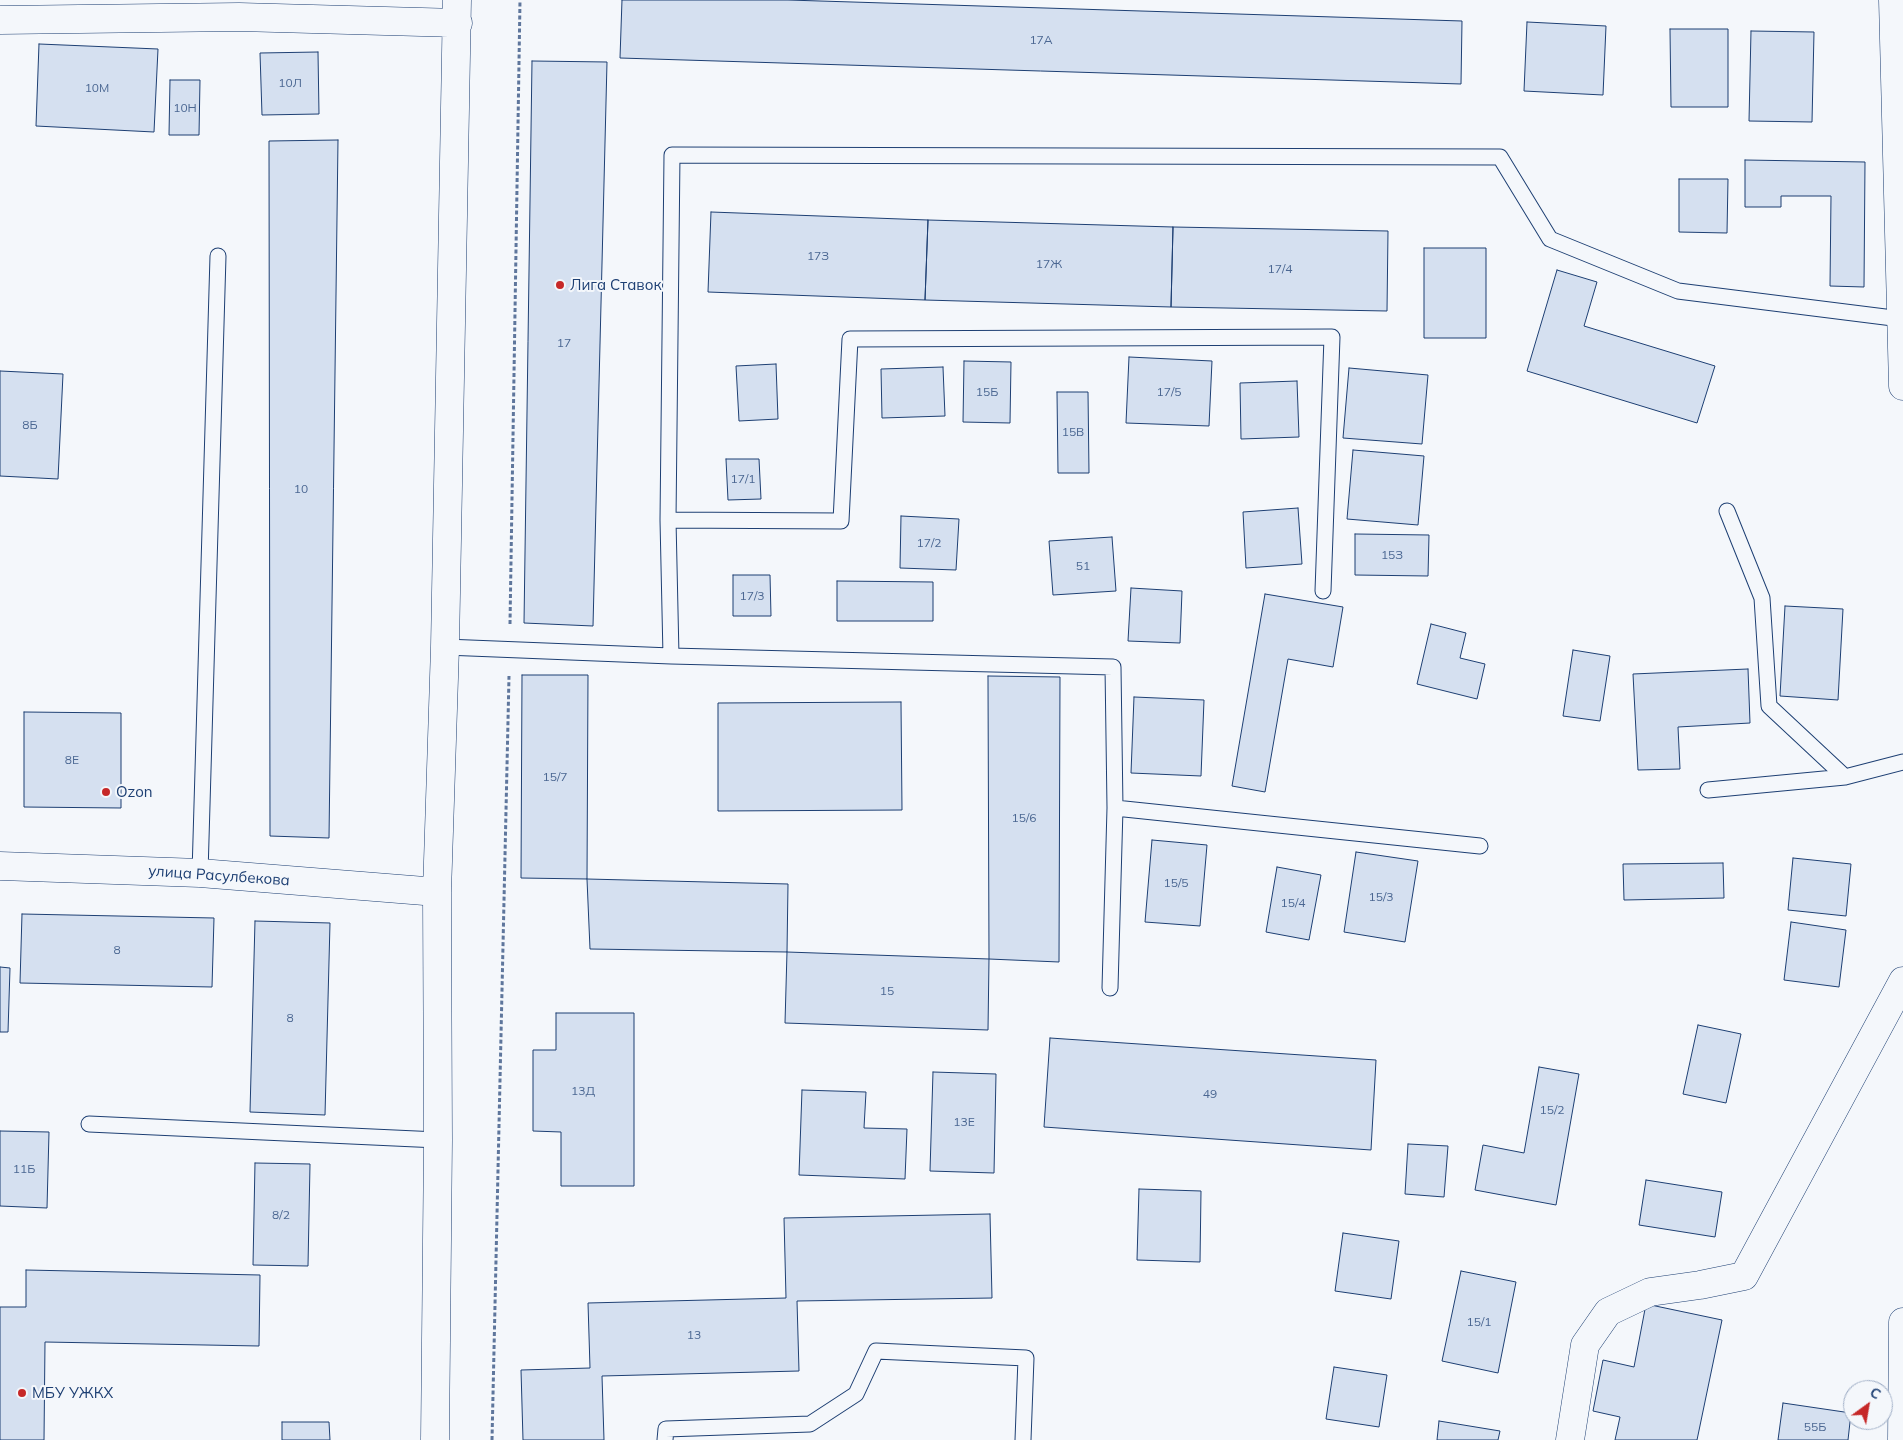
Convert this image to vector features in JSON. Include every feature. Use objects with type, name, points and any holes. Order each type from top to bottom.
[{"type":"street","points":[[1893,0],[1903,386]]},
{"type":"street","points":[[0,20],[239,8],[457,12],[445,647],[437,892],[438,1140],[435,1440]]},
{"type":"street","name":"улица Расулбекова","points":[[0,866],[200,873],[437,892]]},
{"type":"street","points":[[1570,1440],[1585,1345],[1608,1312],[1650,1292],[1700,1286],[1744,1276],[1903,981]]},
{"type":"street","points":[[1902,1440],[1903,1322]]},
{"type":"lane","points":[[671,656],[668,520],[672,154],[1500,156],[1550,239],[1678,291],[1901,319]]},
{"type":"lane","points":[[200,873],[218,256]]},
{"type":"lane","points":[[668,520],[841,521],[850,339],[1332,337],[1323,591]]},
{"type":"lane","points":[[1727,511],[1762,598],[1769,706],[1845,777]]},
{"type":"lane","points":[[445,647],[671,656],[1113,667],[1115,808],[1110,988]]},
{"type":"lane","points":[[1708,790],[1845,777],[1903,762]]},
{"type":"lane","points":[[1115,808],[1480,846]]},
{"type":"lane","points":[[89,1124],[438,1140]]},
{"type":"lane","points":[[665,1440],[666,1429],[810,1424],[856,1394],[876,1351],[1026,1358],[1023,1440]]},
{"type":"path","points":[[492,1440],[510,650],[520,0]]},
{"type":"building","points":[[622,0],[788,0],[1462,21],[1461,84],[620,58]]},
{"type":"building","points":[[1527,22],[1606,26],[1603,95],[1524,91]]},
{"type":"building","points":[[1670,29],[1728,29],[1728,107],[1671,107]]},
{"type":"building","points":[[1751,31],[1814,32],[1812,122],[1749,121]]},
{"type":"building","points":[[39,44],[158,49],[154,132],[36,126]]},
{"type":"building","points":[[318,52],[319,114],[262,115],[260,53]]},
{"type":"building","points":[[532,61],[607,62],[593,626],[524,623]]},
{"type":"building","points":[[170,80],[200,80],[199,135],[169,135]]},
{"type":"building","points":[[338,140],[329,838],[270,836],[269,141]]},
{"type":"building","points":[[1745,160],[1865,162],[1864,287],[1830,286],[1831,196],[1781,196],[1781,207],[1745,207]]},
{"type":"building","points":[[1679,179],[1728,179],[1727,233],[1679,232]]},
{"type":"building","points":[[711,212],[928,220],[925,300],[708,292]]},
{"type":"building","points":[[928,220],[1173,227],[1171,307],[925,300]]},
{"type":"building","points":[[1173,227],[1388,231],[1387,311],[1171,307]]},
{"type":"building","points":[[1424,248],[1486,248],[1486,338],[1424,338]]},
{"type":"building","points":[[1557,270],[1597,282],[1584,326],[1715,366],[1697,423],[1527,371]]},
{"type":"building","points":[[1129,357],[1212,361],[1209,426],[1126,423]]},
{"type":"building","points":[[964,361],[1011,362],[1010,423],[963,422]]},
{"type":"building","points":[[776,364],[778,419],[739,421],[736,366]]},
{"type":"building","points":[[943,367],[945,416],[882,418],[881,369]]},
{"type":"building","points":[[1349,368],[1428,375],[1422,444],[1343,438]]},
{"type":"building","points":[[0,371],[63,374],[58,479],[0,476]]},
{"type":"building","points":[[1297,381],[1299,437],[1241,439],[1240,383]]},
{"type":"building","points":[[1057,392],[1088,392],[1089,473],[1058,473]]},
{"type":"building","points":[[1353,450],[1424,456],[1418,525],[1347,519]]},
{"type":"building","points":[[726,459],[759,459],[761,499],[728,500]]},
{"type":"building","points":[[1298,508],[1302,564],[1246,568],[1243,512]]},
{"type":"building","points":[[901,516],[959,519],[956,570],[900,568]]},
{"type":"building","points":[[1355,534],[1429,535],[1428,576],[1355,575]]},
{"type":"building","points":[[1112,537],[1116,591],[1053,595],[1049,541]]},
{"type":"building","points":[[733,575],[770,575],[771,616],[733,616]]},
{"type":"building","points":[[837,581],[933,582],[933,621],[837,621]]},
{"type":"building","points":[[1131,588],[1182,591],[1180,643],[1128,641]]},
{"type":"building","points":[[1265,594],[1343,607],[1333,667],[1288,659],[1265,792],[1232,786]]},
{"type":"building","points":[[1785,606],[1843,609],[1838,700],[1780,696]]},
{"type":"building","points":[[1431,624],[1466,633],[1460,658],[1485,664],[1477,699],[1417,684]]},
{"type":"building","points":[[1573,650],[1610,656],[1600,721],[1563,716]]},
{"type":"building","points":[[1748,669],[1750,723],[1678,727],[1680,769],[1638,770],[1633,674]]},
{"type":"building","points":[[522,675],[588,675],[587,879],[521,878]]},
{"type":"building","points":[[988,676],[1060,677],[1059,962],[989,959]]},
{"type":"building","points":[[1134,697],[1204,700],[1201,776],[1131,773]]},
{"type":"building","points":[[901,702],[902,810],[718,811],[718,703]]},
{"type":"building","points":[[24,712],[121,713],[121,808],[24,807]]},
{"type":"building","points":[[1152,840],[1207,845],[1200,926],[1145,922]]},
{"type":"building","points":[[1356,852],[1418,861],[1405,942],[1344,932]]},
{"type":"building","points":[[1793,858],[1851,864],[1846,916],[1788,910]]},
{"type":"building","points":[[1723,863],[1724,898],[1624,900],[1623,864]]},
{"type":"building","points":[[1277,867],[1321,875],[1309,940],[1266,932]]},
{"type":"building","points":[[587,879],[788,884],[787,952],[590,949]]},
{"type":"building","points":[[22,914],[214,918],[212,987],[20,983]]},
{"type":"building","points":[[255,921],[330,923],[325,1115],[250,1112]]},
{"type":"building","points":[[1791,922],[1846,930],[1839,987],[1784,980]]},
{"type":"building","points":[[787,952],[989,959],[988,1030],[785,1023]]},
{"type":"building","points":[[0,967],[10,968],[8,1032],[0,1032]]},
{"type":"building","points":[[556,1013],[634,1013],[634,1186],[561,1186],[561,1132],[533,1131],[533,1050],[556,1050]]},
{"type":"building","points":[[1698,1025],[1741,1034],[1726,1103],[1683,1094]]},
{"type":"building","points":[[1050,1038],[1376,1060],[1371,1150],[1044,1127]]},
{"type":"building","points":[[1539,1067],[1579,1074],[1556,1205],[1475,1190],[1483,1145],[1524,1153]]},
{"type":"building","points":[[933,1072],[996,1074],[994,1173],[930,1171]]},
{"type":"building","points":[[802,1090],[866,1092],[864,1128],[907,1129],[905,1179],[799,1175]]},
{"type":"building","points":[[0,1131],[49,1132],[47,1208],[0,1206]]},
{"type":"building","points":[[1408,1144],[1448,1146],[1444,1197],[1405,1194]]},
{"type":"building","points":[[255,1163],[310,1164],[308,1266],[253,1265]]},
{"type":"building","points":[[1646,1180],[1722,1192],[1715,1237],[1639,1225]]},
{"type":"building","points":[[1139,1189],[1201,1191],[1200,1262],[1137,1260]]},
{"type":"building","points":[[990,1214],[992,1298],[797,1301],[799,1371],[602,1376],[604,1440],[523,1440],[521,1370],[590,1368],[588,1303],[786,1298],[784,1218]]},
{"type":"building","points":[[1343,1233],[1399,1241],[1391,1299],[1335,1291]]},
{"type":"building","name":"МБУ УЖКХ","points":[[26,1270],[260,1275],[259,1346],[45,1342],[44,1440],[0,1440],[0,1307],[26,1307]]},
{"type":"building","points":[[1461,1271],[1516,1282],[1498,1373],[1442,1361]]},
{"type":"building","points":[[1646,1304],[1722,1320],[1697,1440],[1615,1440],[1620,1417],[1593,1411],[1603,1360],[1634,1367]]},
{"type":"building","points":[[1334,1367],[1387,1375],[1379,1427],[1326,1419]]},
{"type":"building","points":[[1783,1403],[1843,1412],[1843,1430],[1849,1430],[1848,1440],[1778,1440]]},
{"type":"building","points":[[1439,1421],[1500,1431],[1498,1440],[1437,1440]]},
{"type":"building","points":[[282,1422],[329,1422],[330,1440],[282,1440]]},
{"type":"place","name":"Лига Ставок","points":[[560,285]]},
{"type":"place","name":"Ozon","points":[[106,792]]},
{"type":"place","name":"МБУ УЖКХ","points":[[22,1393]]}]
